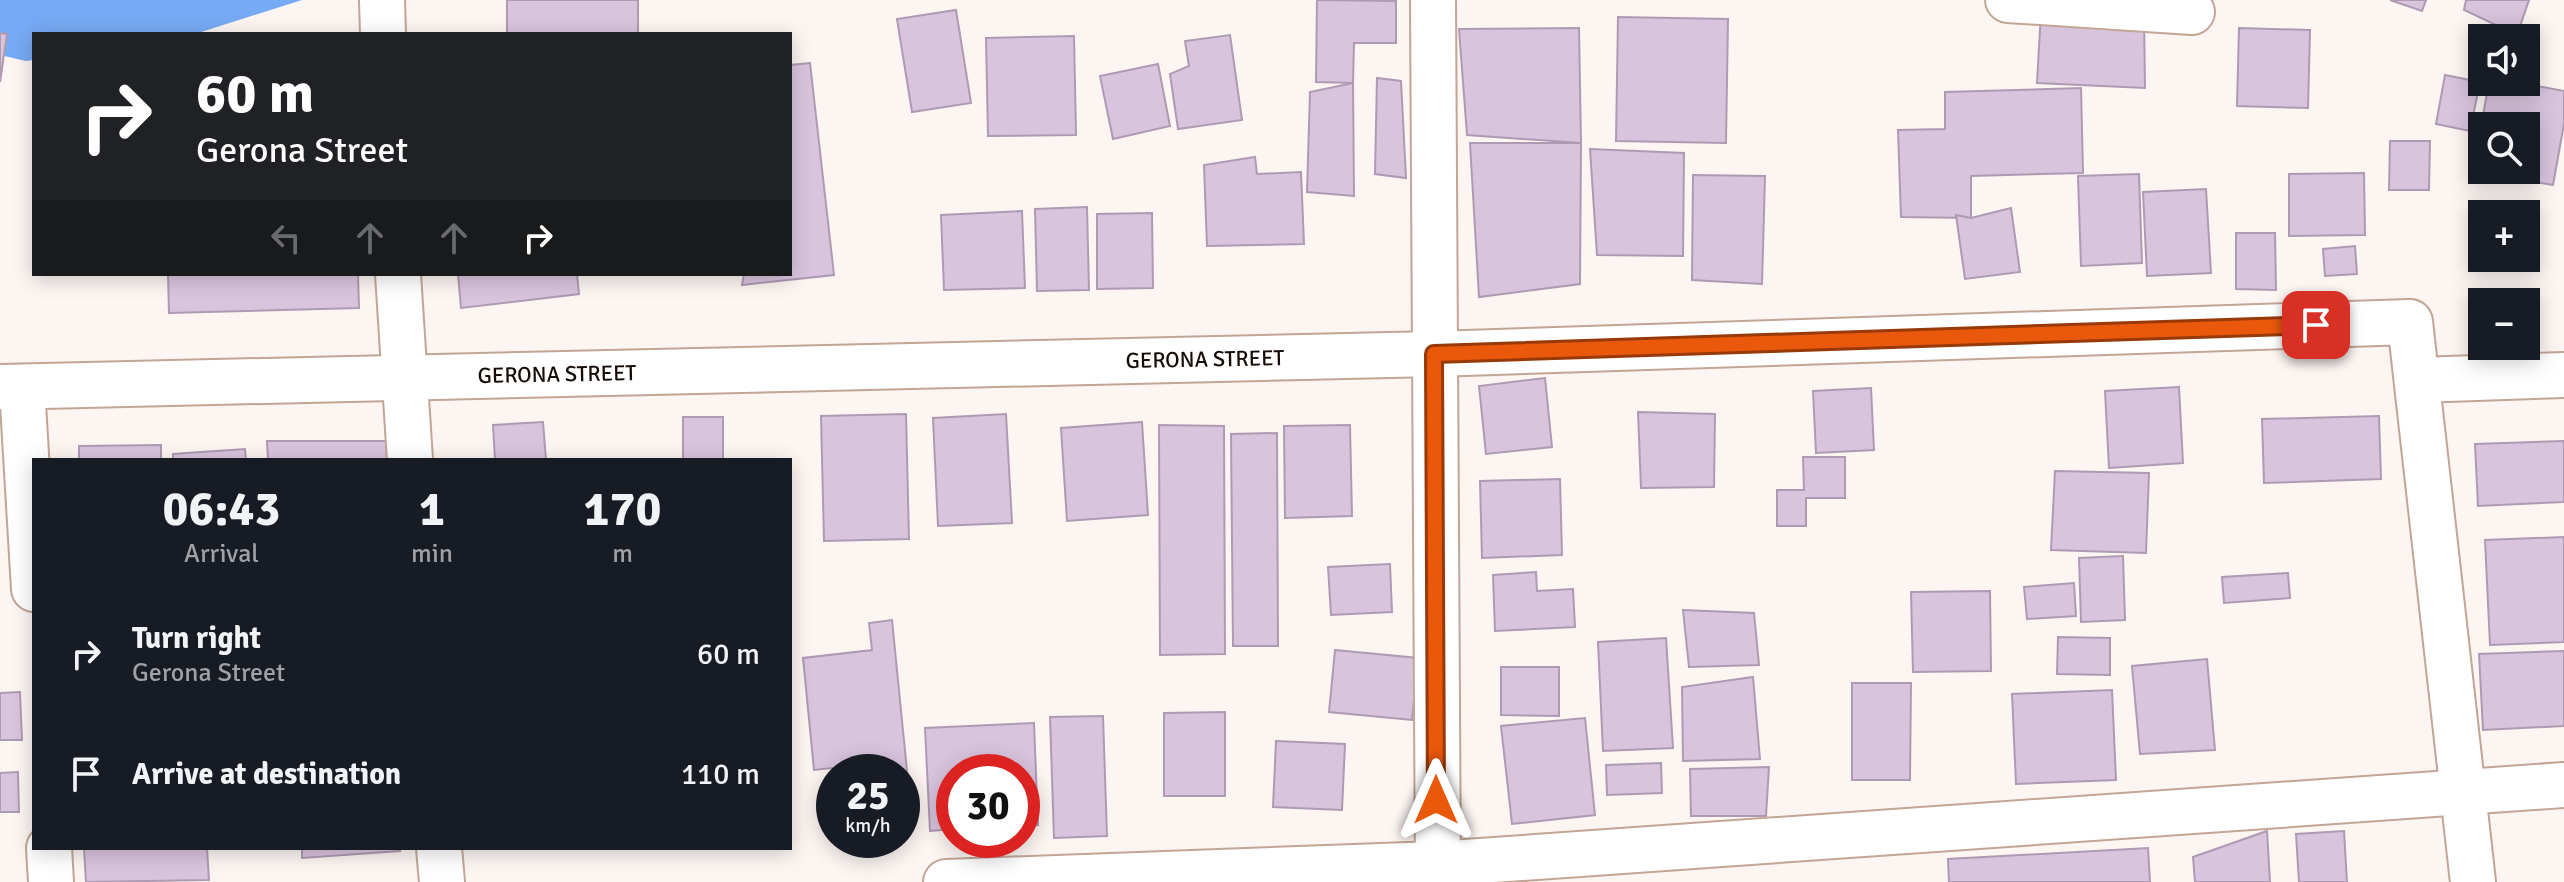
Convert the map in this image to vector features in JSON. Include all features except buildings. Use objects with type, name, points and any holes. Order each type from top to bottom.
[{"type":"street","points":[[1433,0],[1437,873]]},
{"type":"street","points":[[2008,0],[2192,12]]},
{"type":"street","points":[[398,276],[410,458]]},
{"type":"street","name":"GERONA STREET","points":[[11,387],[1434,354],[2410,322],[2418,380]]},
{"type":"street","points":[[2473,882],[2418,380],[2564,375]]},
{"type":"street","points":[[11,387],[32,571]]},
{"type":"street","points":[[946,882],[1437,873],[2564,785]]},
{"type":"street","points":[[49,850],[51,882]]},
{"type":"street","points":[[439,850],[442,882]]},
{"type":"water","points":[[0,0],[302,0],[201,32],[32,32],[32,60],[0,55]]},
{"type":"route","points":[[1436,800],[1434,354],[2316,325]]}]
